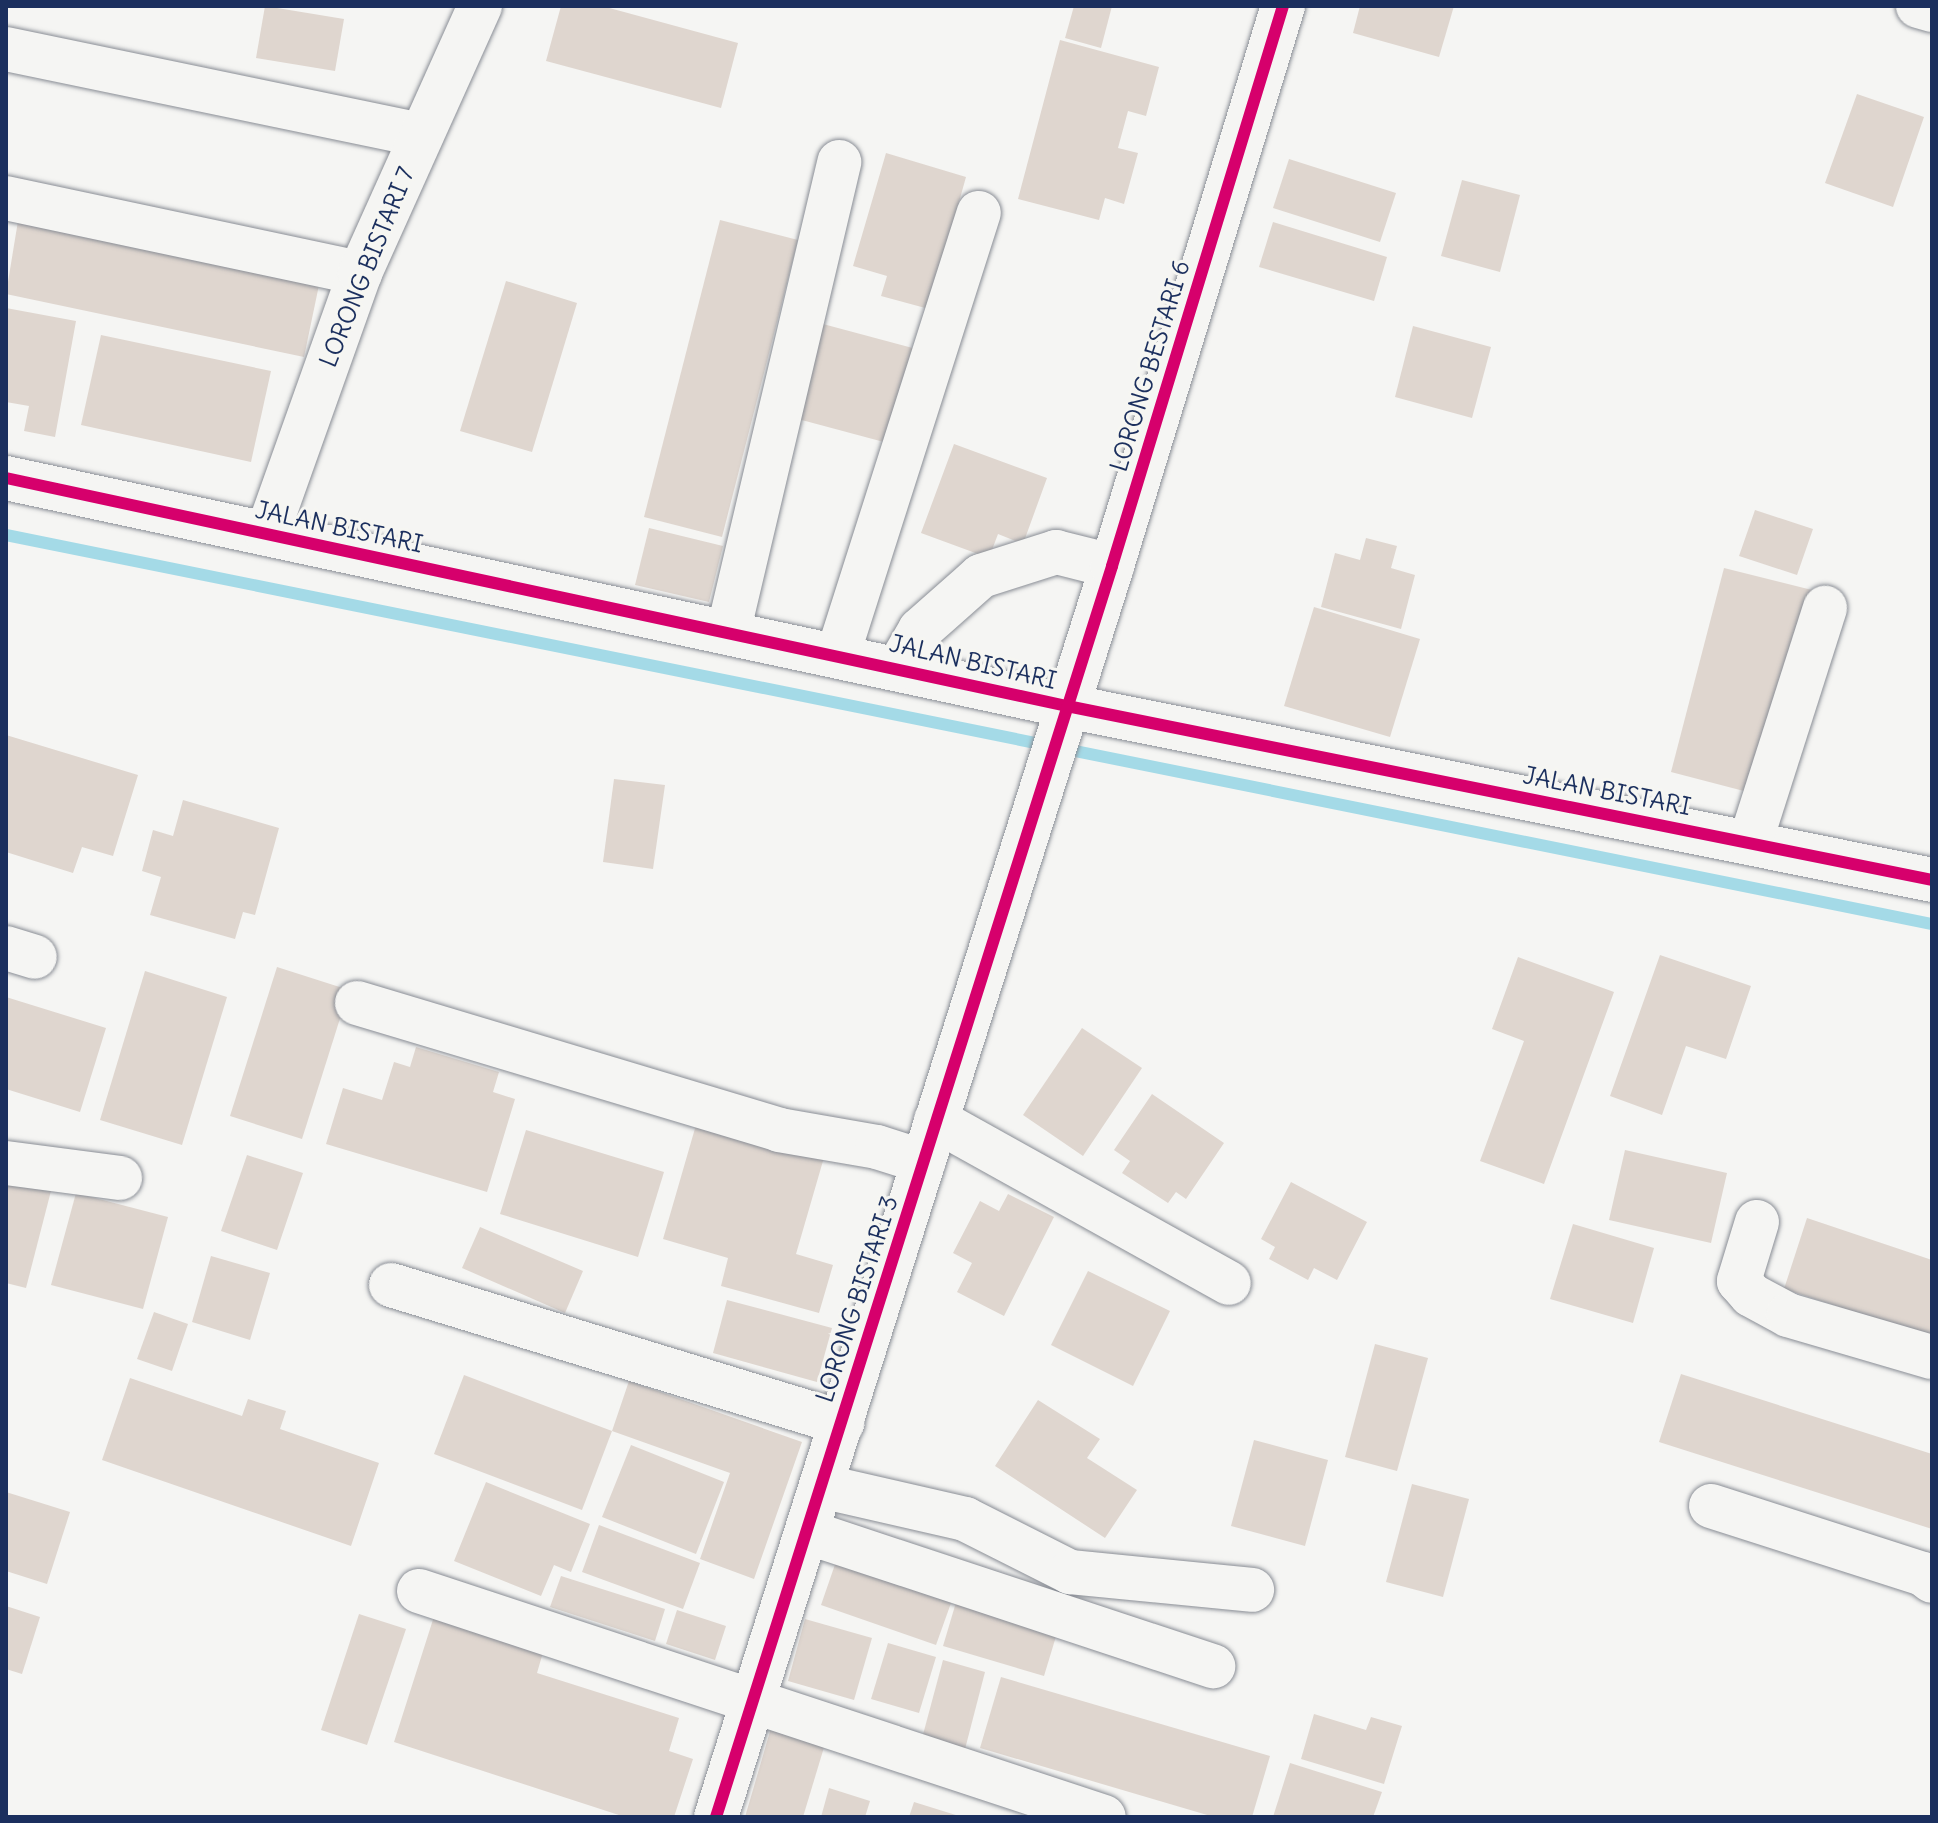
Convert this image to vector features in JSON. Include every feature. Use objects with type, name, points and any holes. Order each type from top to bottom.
[{"type":"street","name":"LORONG BISTARI 7","points":[[267,534],[360,273],[480,6]]},
{"type":"street","name":"LORONG BESTARI 6","points":[[1040,795],[1283,6]]},
{"type":"street","points":[[1918,6],[1932,10]]},
{"type":"street","points":[[6,49],[421,135]]},
{"type":"street","points":[[728,633],[839,162]]},
{"type":"street","points":[[6,198],[360,273]]},
{"type":"street","points":[[838,654],[979,213]]},
{"type":"street","name":"JALAN BISTARI","points":[[6,478],[838,654],[898,668],[1062,722],[1750,843],[1932,880]]},
{"type":"street","points":[[898,668],[920,630],[981,576],[1056,552],[1112,566]]},
{"type":"street","points":[[1750,843],[1825,608]]},
{"type":"street","name":"LORONG BISTARI 3","points":[[716,1817],[1040,795]]},
{"type":"street","points":[[357,1003],[779,1130],[877,1147],[924,1162]]},
{"type":"street","points":[[936,1120],[1229,1283]]},
{"type":"street","points":[[6,1163],[120,1178]]},
{"type":"street","points":[[1757,1222],[1739,1281],[1751,1295],[1788,1315],[1932,1357]]},
{"type":"street","points":[[391,1285],[842,1423]]},
{"type":"street","points":[[821,1486],[965,1519],[1070,1572],[1252,1590]]},
{"type":"street","points":[[1711,1506],[1923,1574],[1932,1581]]},
{"type":"street","points":[[807,1532],[1213,1666]]},
{"type":"street","points":[[419,1591],[1104,1817]]},
{"type":"building","points":[[265,6],[344,19],[335,71],[256,58]]},
{"type":"building","points":[[561,6],[602,6],[738,43],[721,108],[546,61]]},
{"type":"building","points":[[1074,6],[1112,6],[1101,48],[1065,38]]},
{"type":"building","points":[[1360,6],[1454,6],[1439,57],[1353,33]]},
{"type":"building","points":[[1060,40],[1159,67],[1146,116],[1128,111],[1118,148],[1138,153],[1124,204],[1105,198],[1099,220],[1018,199]]},
{"type":"building","points":[[1857,94],[1924,117],[1893,207],[1825,183]]},
{"type":"building","points":[[886,153],[966,177],[929,309],[881,296],[887,276],[853,266]]},
{"type":"building","points":[[1289,159],[1396,193],[1380,242],[1273,208]]},
{"type":"building","points":[[1462,180],[1520,195],[1500,272],[1441,256]]},
{"type":"building","points":[[720,220],[798,240],[722,537],[644,517]]},
{"type":"building","points":[[18,221],[319,285],[304,357],[6,294]]},
{"type":"building","points":[[1273,222],[1387,257],[1374,301],[1259,267]]},
{"type":"building","points":[[506,281],[577,303],[532,452],[460,431]]},
{"type":"building","points":[[6,308],[76,321],[55,437],[24,431],[29,406],[6,402]]},
{"type":"building","points":[[823,324],[920,350],[895,445],[798,419]]},
{"type":"building","points":[[1413,326],[1491,347],[1472,418],[1395,397]]},
{"type":"building","points":[[101,335],[271,371],[251,462],[81,425]]},
{"type":"building","points":[[954,444],[1047,478],[1023,544],[998,534],[989,558],[921,533]]},
{"type":"building","points":[[1755,510],[1813,529],[1797,575],[1739,556]]},
{"type":"building","points":[[649,528],[723,546],[709,602],[635,585]]},
{"type":"building","points":[[1366,538],[1397,546],[1391,568],[1415,575],[1401,629],[1321,607],[1335,553],[1360,560]]},
{"type":"building","points":[[1724,568],[1816,591],[1763,796],[1671,772]]},
{"type":"building","points":[[1314,607],[1420,639],[1390,737],[1284,706]]},
{"type":"building","points":[[6,735],[138,775],[113,856],[82,847],[73,873],[6,852]]},
{"type":"building","points":[[614,779],[665,785],[653,869],[603,862]]},
{"type":"building","points":[[183,800],[279,828],[255,915],[243,912],[235,939],[150,915],[161,877],[142,871],[153,830],[173,836]]},
{"type":"building","points":[[1660,955],[1751,986],[1726,1059],[1686,1046],[1662,1115],[1610,1096]]},
{"type":"building","points":[[1518,957],[1614,992],[1544,1184],[1480,1161],[1524,1041],[1492,1029]]},
{"type":"building","points":[[277,967],[349,990],[302,1139],[230,1116]]},
{"type":"building","points":[[145,971],[227,997],[182,1145],[100,1120]]},
{"type":"building","points":[[6,997],[106,1028],[80,1112],[6,1089]]},
{"type":"building","points":[[1082,1028],[1142,1068],[1083,1156],[1023,1115]]},
{"type":"building","points":[[416,1047],[499,1072],[493,1092],[515,1099],[487,1192],[326,1144],[343,1088],[382,1100],[394,1062],[410,1067]]},
{"type":"building","points":[[1152,1094],[1224,1143],[1186,1199],[1176,1192],[1168,1203],[1122,1173],[1130,1161],[1114,1150]]},
{"type":"building","points":[[698,1118],[825,1154],[796,1254],[833,1265],[819,1313],[721,1286],[728,1258],[663,1239]]},
{"type":"building","points":[[526,1130],[664,1172],[638,1257],[500,1214]]},
{"type":"building","points":[[1625,1150],[1727,1173],[1711,1243],[1609,1220]]},
{"type":"building","points":[[247,1155],[303,1173],[277,1250],[221,1231]]},
{"type":"building","points":[[6,1176],[52,1187],[26,1288],[6,1283]]},
{"type":"building","points":[[1291,1182],[1367,1222],[1337,1280],[1314,1268],[1308,1280],[1269,1259],[1275,1247],[1261,1239]]},
{"type":"building","points":[[76,1193],[168,1217],[143,1309],[51,1285]]},
{"type":"building","points":[[1008,1194],[1054,1217],[1004,1316],[957,1292],[972,1263],[953,1253],[980,1201],[999,1211]]},
{"type":"building","points":[[1807,1218],[1932,1260],[1932,1337],[1784,1289]]},
{"type":"building","points":[[1573,1224],[1654,1248],[1633,1323],[1550,1299]]},
{"type":"building","points":[[480,1227],[583,1271],[565,1313],[462,1268]]},
{"type":"building","points":[[211,1256],[270,1273],[250,1340],[192,1322]]},
{"type":"building","points":[[1088,1271],[1170,1311],[1133,1386],[1051,1345]]},
{"type":"building","points":[[727,1300],[832,1328],[817,1382],[713,1353]]},
{"type":"building","points":[[154,1312],[188,1324],[172,1371],[137,1359]]},
{"type":"building","points":[[1375,1344],[1428,1358],[1397,1471],[1345,1457]]},
{"type":"building","points":[[1681,1374],[1932,1454],[1932,1529],[1659,1442]]},
{"type":"building","points":[[464,1375],[612,1431],[582,1510],[434,1454]]},
{"type":"building","points":[[130,1378],[242,1416],[248,1399],[286,1411],[280,1429],[379,1463],[351,1546],[102,1460]]},
{"type":"building","points":[[629,1381],[802,1442],[754,1579],[700,1559],[730,1473],[612,1431]]},
{"type":"building","points":[[1038,1400],[1100,1439],[1087,1458],[1137,1490],[1105,1538],[995,1466]]},
{"type":"building","points":[[1254,1440],[1328,1460],[1305,1546],[1231,1526]]},
{"type":"building","points":[[631,1445],[724,1482],[696,1554],[602,1517]]},
{"type":"building","points":[[486,1482],[590,1524],[571,1572],[554,1565],[541,1596],[454,1561]]},
{"type":"building","points":[[1412,1484],[1469,1499],[1443,1597],[1386,1582]]},
{"type":"building","points":[[6,1492],[70,1512],[47,1584],[6,1571]]},
{"type":"building","points":[[599,1525],[700,1563],[683,1609],[582,1572]]},
{"type":"building","points":[[840,1550],[956,1589],[936,1645],[821,1605]]},
{"type":"building","points":[[561,1576],[665,1609],[655,1641],[550,1607]]},
{"type":"building","points":[[960,1589],[1061,1620],[1044,1676],[943,1646]]},
{"type":"building","points":[[6,1606],[40,1617],[22,1674],[6,1669]]},
{"type":"building","points":[[437,1607],[546,1642],[537,1673],[679,1718],[669,1751],[693,1759],[674,1817],[625,1817],[394,1742]]},
{"type":"building","points":[[677,1610],[726,1626],[715,1660],[666,1644]]},
{"type":"building","points":[[359,1614],[406,1629],[367,1745],[321,1730]]},
{"type":"building","points":[[805,1619],[872,1638],[854,1700],[788,1681]]},
{"type":"building","points":[[888,1643],[936,1657],[919,1713],[871,1699]]},
{"type":"building","points":[[943,1660],[985,1672],[964,1753],[921,1742]]},
{"type":"building","points":[[1001,1677],[1270,1756],[1252,1817],[1214,1817],[980,1748]]},
{"type":"building","points":[[1314,1714],[1366,1730],[1371,1717],[1402,1726],[1384,1784],[1301,1759]]},
{"type":"building","points":[[771,1728],[825,1744],[803,1817],[745,1817]]},
{"type":"building","points":[[1290,1763],[1382,1792],[1373,1817],[1273,1817]]},
{"type":"building","points":[[829,1788],[870,1801],[865,1817],[821,1817]]},
{"type":"building","points":[[914,1802],[959,1816],[959,1817],[909,1817]]},
{"type":"waterway","points":[[6,535],[1932,924]]},
{"type":"cycle path","points":[[716,1817],[1112,566],[1283,6]]},
{"type":"cycle path","points":[[6,478],[1067,706],[1932,880]]}]
